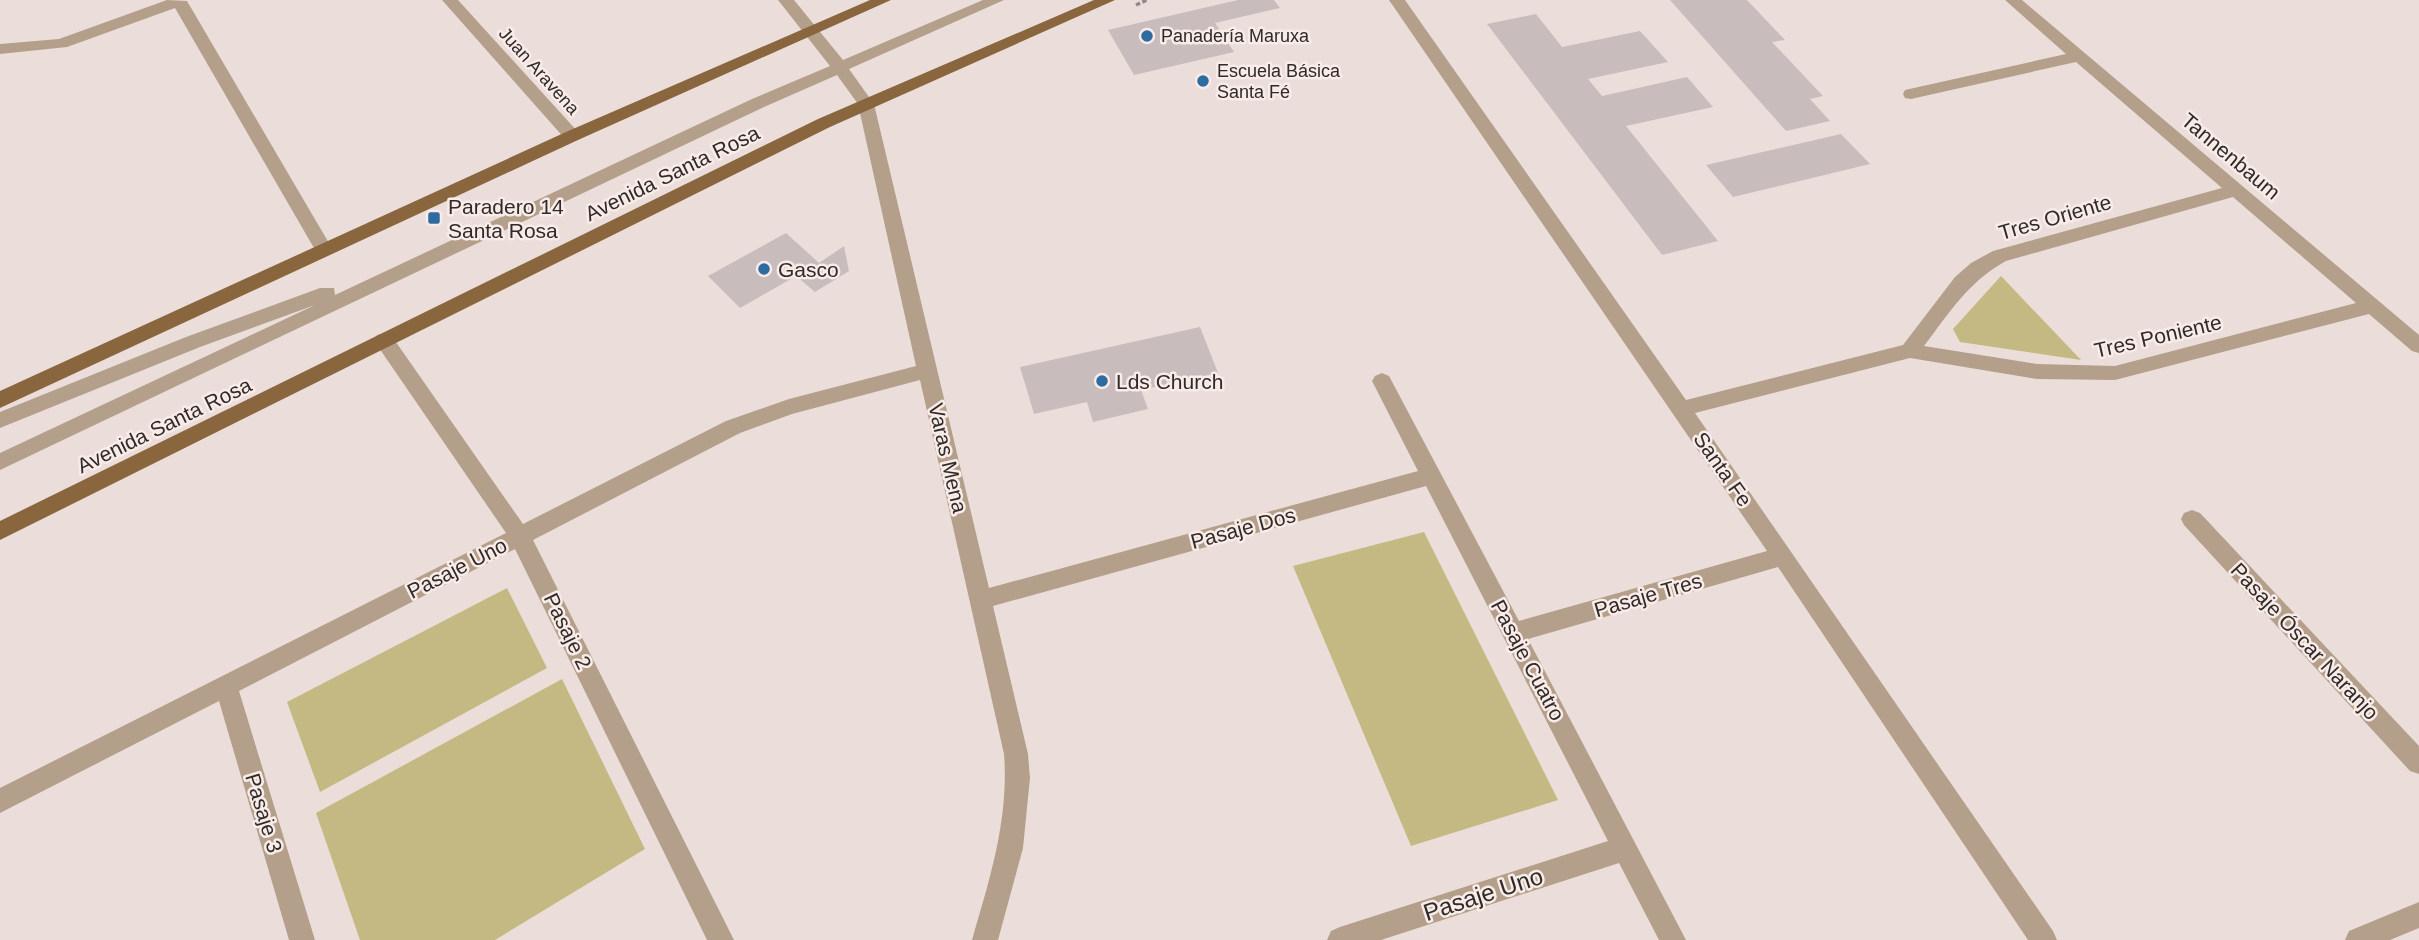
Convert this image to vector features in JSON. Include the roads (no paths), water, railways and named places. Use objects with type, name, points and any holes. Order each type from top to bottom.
[{"type":"main road","points":[[0,400],[572,136],[883,0]]},
{"type":"main road","name":"Avenida Santa Rosa","points":[[0,531],[866,104],[1107,0]]},
{"type":"street","name":"Juan Aravena","points":[[450,0],[572,136]]},
{"type":"street","name":"Varas Mena","points":[[786,0],[812,29],[866,104],[1016,754],[1020,779],[1016,829],[985,940]]},
{"type":"street","points":[[0,462],[840,66],[996,0]]},
{"type":"street","name":"Santa Fe","points":[[1397,0],[1783,556],[2045,940]]},
{"type":"street","name":"Tannenbaum","points":[[2013,0],[2419,346]]},
{"type":"street","points":[[0,49],[61,44],[178,1],[324,250]]},
{"type":"street","points":[[1911,94],[2079,56]]},
{"type":"street","name":"Tres Oriente","points":[[1910,351],[1962,282],[1978,268],[2000,256],[2236,190]]},
{"type":"street","points":[[0,420],[193,342],[447,250]]},
{"type":"street","name":"Tres Poniente","points":[[1910,351],[2034,373],[2086,376],[2115,373],[2372,306]]},
{"type":"street","name":"Pasaje 2","points":[[384,340],[520,536],[721,940]]},
{"type":"street","points":[[1681,409],[1910,351]]},
{"type":"street","name":"Pasaje Uno","points":[[0,801],[733,426],[789,407],[928,370]]},
{"type":"street","name":"Pasaje Cuatro","points":[[1382,381],[1673,940]]},
{"type":"street","name":"Pasaje Dos","points":[[981,600],[1432,476]]},
{"type":"street","name":"Pasaje Óscar Naranjo","points":[[2192,519],[2419,764]]},
{"type":"street","name":"Pasaje Tres","points":[[1513,633],[1783,556]]},
{"type":"street","name":"Pasaje 3","points":[[226,686],[302,940]]},
{"type":"street","name":"Pasaje Uno","points":[[1340,940],[1626,848]]},
{"type":"street","points":[[2358,940],[2419,915]]},
{"type":"place","name":"Panadería Maruxa","points":[[1147,36]]},
{"type":"place","name":"Escuela Básica Santa Fé","points":[[1203,81]]},
{"type":"place","name":"Paradero 14 Santa Rosa","points":[[434,218]]},
{"type":"place","name":"Gasco","points":[[764,269]]},
{"type":"place","name":"Lds Church","points":[[1102,381]]}]
